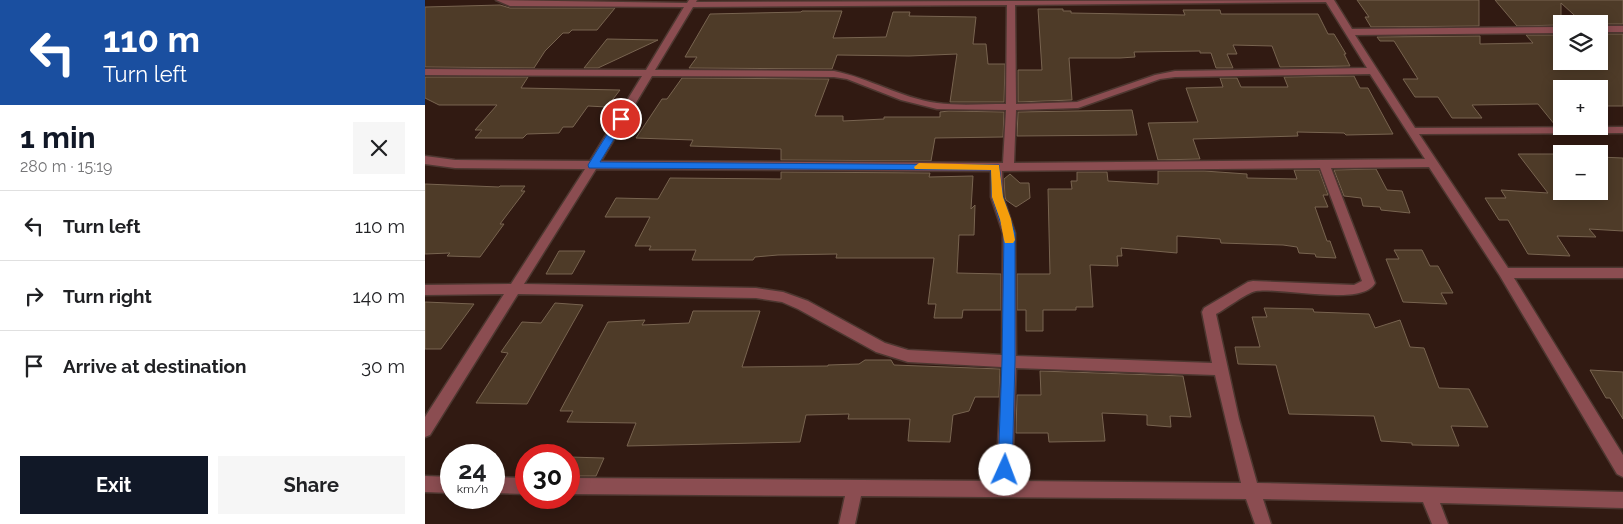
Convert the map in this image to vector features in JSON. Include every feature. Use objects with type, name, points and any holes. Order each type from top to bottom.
[{"type":"street","points":[[500,0],[510,4],[1330,0],[1373,71],[1504,273],[1623,470]]},
{"type":"street","points":[[1005,488],[1009,361],[1009,233],[997,197],[1011,108],[1011,2]]},
{"type":"street","points":[[425,430],[593,165],[691,3]]},
{"type":"street","points":[[1608,29],[1623,29]]},
{"type":"street","points":[[1351,32],[1553,30]]},
{"type":"street","points":[[425,72],[834,74],[849,77],[904,98],[937,106],[1011,108],[1078,106],[1158,76],[1175,74],[1373,71]]},
{"type":"street","points":[[1412,131],[1623,130]]},
{"type":"street","points":[[425,160],[455,164],[1002,167],[1432,163]]},
{"type":"street","points":[[1263,524],[1251,491],[1209,312],[1253,286],[1356,290],[1369,283],[1324,164]]},
{"type":"street","points":[[1504,273],[1623,273]]},
{"type":"street","points":[[425,290],[515,289],[757,293],[783,297],[803,305],[881,348],[908,356],[935,360],[1221,369]]},
{"type":"street","points":[[425,484],[440,485]]},
{"type":"street","points":[[580,486],[854,490],[1005,488],[1251,491],[1623,500]]},
{"type":"street","points":[[847,524],[854,490]]},
{"type":"street","points":[[1428,494],[1440,524]]},
{"type":"building","points":[[1357,0],[1479,0],[1479,26],[1371,27],[1365,17],[1369,17]]},
{"type":"building","points":[[1495,0],[1623,0],[1623,24],[1608,24],[1608,15],[1574,15],[1561,3],[1561,15],[1553,15],[1553,25],[1517,26]]},
{"type":"building","points":[[500,5],[510,8],[615,8],[597,30],[572,30],[569,33],[563,33],[545,51],[534,68],[425,67],[425,7]]},
{"type":"building","points":[[1038,9],[1063,9],[1063,11],[1071,11],[1071,13],[1185,15],[1183,10],[1220,10],[1221,14],[1318,14],[1328,34],[1334,34],[1346,54],[1344,54],[1350,66],[1280,67],[1272,46],[1233,45],[1237,54],[1227,54],[1233,68],[1216,68],[1211,53],[1200,53],[1200,51],[1134,52],[1135,57],[1120,58],[1069,58],[1072,100],[1018,102],[1018,70],[1042,70]]},
{"type":"building","points":[[842,11],[833,38],[886,37],[893,12],[910,12],[909,16],[976,17],[973,44],[986,44],[988,64],[1005,64],[1004,102],[950,102],[957,54],[909,56],[837,55],[832,69],[689,68],[697,57],[685,57],[710,14]]},
{"type":"building","points":[[1608,34],[1623,34],[1623,106],[1608,106],[1608,80],[1553,80],[1553,123],[1538,104],[1472,105],[1482,118],[1452,118],[1438,97],[1415,97],[1403,79],[1418,79],[1394,41],[1380,41],[1377,37],[1480,36],[1480,44],[1533,43],[1526,35],[1553,35],[1553,70],[1608,70]]},
{"type":"building","points":[[607,39],[658,40],[598,68],[584,68]]},
{"type":"building","points":[[1354,76],[1360,88],[1368,88],[1393,134],[1346,135],[1344,133],[1297,132],[1298,136],[1193,139],[1200,159],[1158,160],[1148,123],[1198,122],[1186,88],[1223,87],[1220,78],[1237,78],[1241,87],[1288,87],[1284,77]]},
{"type":"building","points":[[425,77],[528,77],[521,88],[620,90],[607,107],[588,106],[573,127],[563,127],[559,133],[527,134],[523,138],[475,138],[482,130],[475,130],[497,105],[439,105],[425,98]]},
{"type":"building","points":[[682,78],[829,79],[815,116],[843,116],[843,121],[884,119],[884,117],[940,117],[940,112],[949,111],[1004,112],[1003,137],[935,138],[931,161],[781,160],[781,149],[690,146],[693,140],[636,138],[662,99],[667,99]]},
{"type":"building","points":[[1132,110],[1137,135],[1017,136],[1018,112]]},
{"type":"building","points":[[1518,154],[1553,154],[1553,200],[1608,200],[1608,157],[1623,158],[1623,231],[1589,229],[1596,237],[1557,236],[1570,256],[1528,254],[1508,220],[1499,220],[1485,198],[1506,198],[1501,190],[1548,193]]},
{"type":"building","points":[[1376,169],[1387,190],[1402,191],[1410,213],[1381,210],[1380,207],[1363,206],[1361,198],[1344,196],[1334,170]]},
{"type":"building","points":[[1294,170],[1319,170],[1328,195],[1323,195],[1328,207],[1315,207],[1327,241],[1330,241],[1336,258],[1316,257],[1315,254],[1299,253],[1297,247],[1283,245],[1221,243],[1220,239],[1177,236],[1177,253],[1121,248],[1122,256],[1117,256],[1118,266],[1090,265],[1093,307],[1076,307],[1076,310],[1043,310],[1043,331],[1026,331],[1026,310],[1017,310],[1017,274],[1050,274],[1048,189],[1072,189],[1071,181],[1077,181],[1077,172],[1107,172],[1108,181],[1158,184],[1158,171],[1204,171],[1247,174],[1247,178],[1297,179]]},
{"type":"building","points":[[781,172],[930,173],[929,177],[973,176],[971,209],[975,205],[974,235],[959,235],[957,273],[1001,274],[1001,310],[963,310],[962,318],[934,318],[936,304],[928,304],[934,258],[836,258],[837,254],[778,255],[755,257],[753,260],[692,260],[696,250],[649,250],[651,246],[635,246],[650,217],[605,217],[616,198],[658,199],[670,178],[781,179]]},
{"type":"building","points":[[1010,174],[1020,183],[1029,183],[1030,198],[1016,207],[1006,200],[1005,197],[1004,179]]},
{"type":"building","points":[[425,184],[499,187],[525,186],[521,191],[525,191],[500,224],[504,224],[480,257],[447,256],[450,253],[425,254]]},
{"type":"building","points":[[1394,250],[1422,250],[1430,266],[1438,266],[1453,293],[1441,293],[1447,304],[1403,302],[1386,259],[1399,259]]},
{"type":"building","points":[[559,251],[585,251],[572,274],[546,274]]},
{"type":"building","points":[[425,302],[474,304],[441,349],[425,349]]},
{"type":"building","points":[[555,303],[583,305],[527,404],[476,403],[508,353],[501,352],[522,322],[541,323]]},
{"type":"building","points":[[1264,308],[1313,309],[1314,312],[1369,314],[1375,328],[1400,320],[1410,347],[1424,348],[1439,388],[1469,389],[1488,427],[1451,426],[1459,446],[1412,445],[1412,443],[1381,441],[1374,416],[1289,414],[1276,365],[1238,364],[1235,347],[1260,347],[1252,317],[1267,317]]},
{"type":"building","points":[[693,311],[760,311],[742,367],[828,366],[859,364],[865,360],[891,360],[894,365],[1000,369],[999,397],[975,397],[969,411],[953,415],[950,442],[908,441],[910,419],[848,419],[849,414],[806,415],[800,442],[627,446],[636,423],[567,422],[573,411],[560,411],[608,322],[645,320],[642,325],[689,323]]},
{"type":"building","points":[[1590,370],[1623,372],[1623,419],[1610,398],[1606,398]]},
{"type":"building","points":[[1040,371],[1183,376],[1191,417],[1170,416],[1171,427],[1147,425],[1147,415],[1102,413],[1105,441],[1049,442],[1048,433],[1016,433],[1017,395],[1041,395]]},
{"type":"building","points":[[580,457],[604,458],[596,476],[580,476]]},
{"type":"slow traffic","points":[[919,167],[996,167],[997,197],[1006,219],[1009,240]]},
{"type":"route","points":[[621,119],[593,165],[996,167],[997,197],[1006,219],[1009,233],[1009,361],[1005,470]]}]
